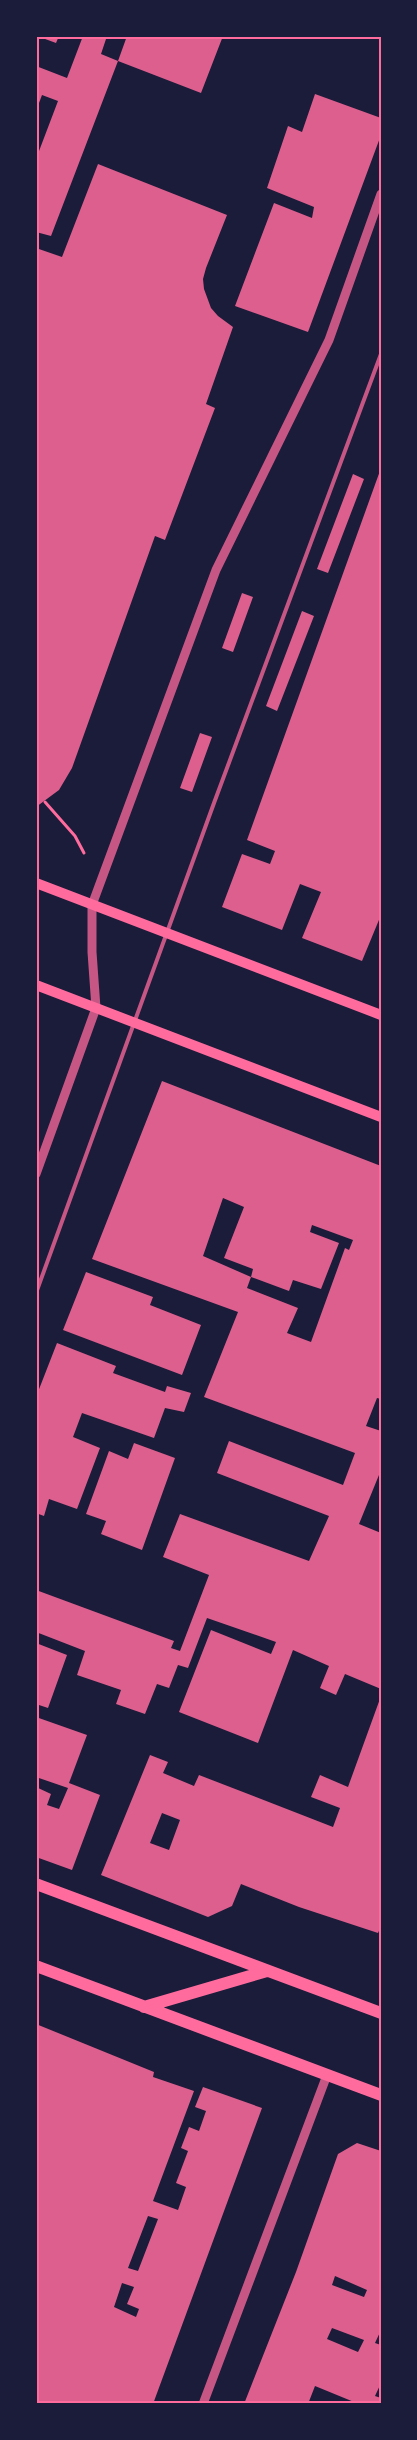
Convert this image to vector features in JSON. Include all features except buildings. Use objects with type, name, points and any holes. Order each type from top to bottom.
[{"type":"main road","points":[[36,884],[381,1015]]},
{"type":"main road","points":[[36,985],[381,1117]]},
{"type":"main road","points":[[36,1884],[381,2013]]},
{"type":"main road","points":[[36,1966],[381,2095]]},
{"type":"main road","points":[[144,2006],[268,1971]]},
{"type":"street","points":[[36,1174],[96,1008],[92,952],[92,905],[216,570],[329,340],[381,194]]},
{"type":"street","points":[[203,2404],[327,2075]]},
{"type":"lane","points":[[36,1293],[381,354]]},
{"type":"path","points":[[45,802],[75,836]]}]
